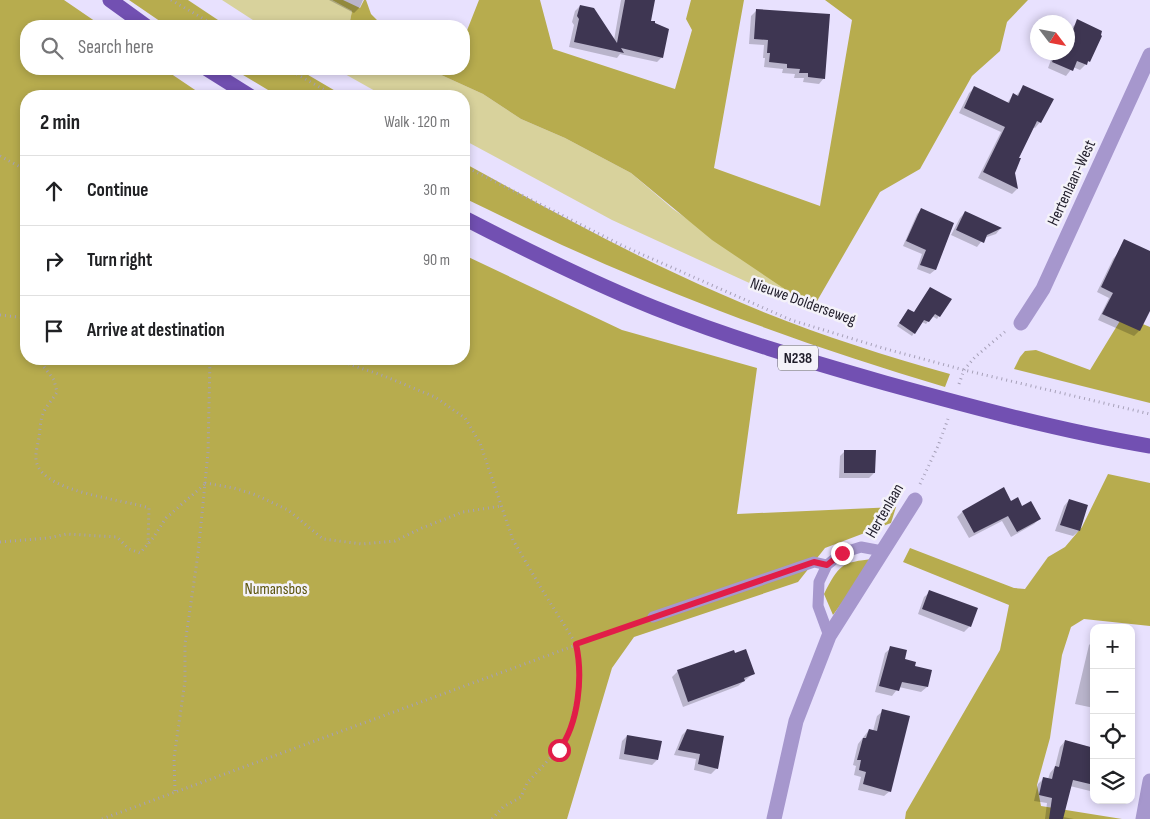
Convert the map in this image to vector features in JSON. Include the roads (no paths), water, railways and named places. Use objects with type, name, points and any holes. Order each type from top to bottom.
[{"type":"main road","points":[[110,0],[138,20]]},
{"type":"main road","points":[[217,75],[240,90]]},
{"type":"main road","name":"N238","points":[[470,221],[532,252],[663,311],[734,337],[805,360],[954,402],[1120,441],[1150,446]]},
{"type":"street","name":"Hertenlaan-West","points":[[1021,323],[1043,289],[1150,55]]},
{"type":"street","name":"Hertenlaan","points":[[774,819],[796,721],[829,636],[914,500]]},
{"type":"street","points":[[1143,819],[1150,781]]},
{"type":"lane","points":[[829,636],[818,606],[819,582],[827,565],[842,553],[861,547],[882,551]]},
{"type":"lane","points":[[653,617],[814,562],[827,565]]},
{"type":"park label","name":"Numansbos","points":[[276,589]]}]
